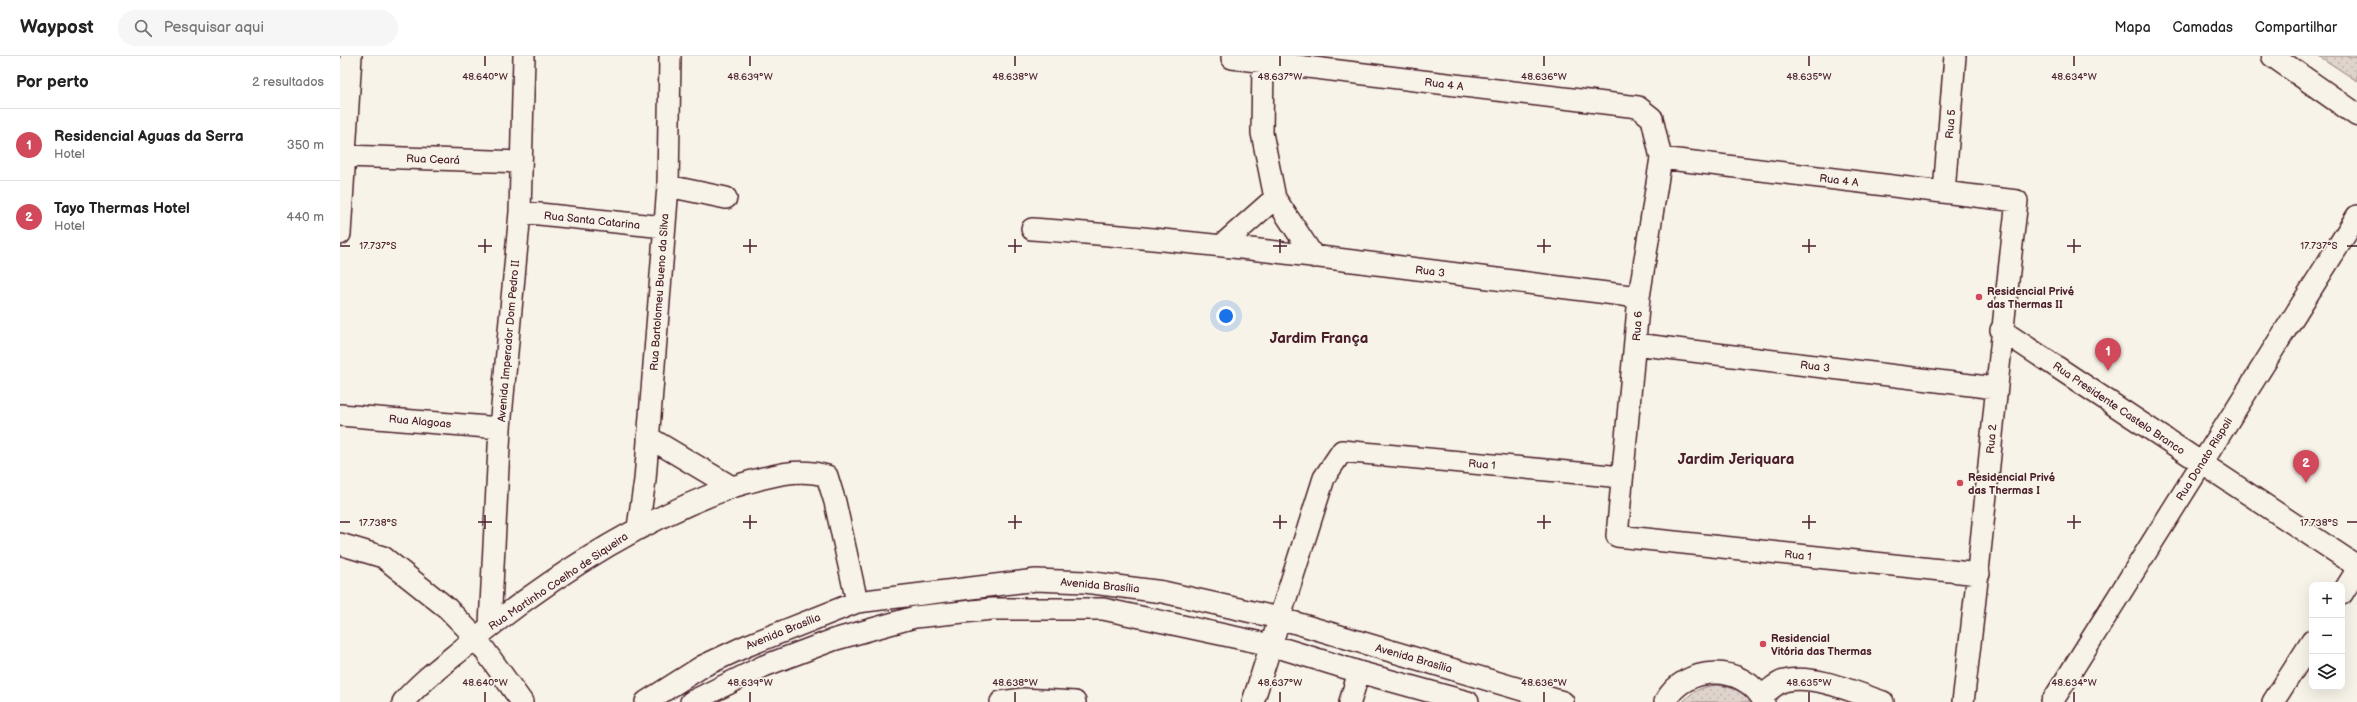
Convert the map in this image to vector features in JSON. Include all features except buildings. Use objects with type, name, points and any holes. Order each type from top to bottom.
[{"type":"main road","points":[[2273,56],[2357,115]]},
{"type":"street","points":[[340,234],[350,56]]},
{"type":"street","name":"Avenida Imperador Dom Pedro II","points":[[483,631],[520,212],[524,56]]},
{"type":"street","name":"Rua Bartolomeu Bueno da Silva","points":[[638,527],[648,437],[668,186],[670,56]]},
{"type":"street","name":"Rua 5","points":[[1944,192],[1955,56]]},
{"type":"street","name":"Rua 4 A","points":[[1232,58],[1638,107],[1652,118]]},
{"type":"street","points":[[1263,62],[1262,133],[1275,198],[1314,257]]},
{"type":"street","name":"Rua 6","points":[[1617,536],[1636,344],[1639,297],[1661,158],[1652,118]]},
{"type":"street","name":"Rua Ceará","points":[[345,156],[521,162]]},
{"type":"street","name":"Rua 4 A","points":[[1661,158],[2017,200]]},
{"type":"street","points":[[668,186],[726,198]]},
{"type":"street","points":[[1222,245],[1275,198]]},
{"type":"street","name":"Rua 2","points":[[1963,702],[1979,574],[1995,388],[2017,200]]},
{"type":"street","name":"Rua Santa Catarina","points":[[520,212],[664,227]]},
{"type":"street","name":"Rua Donato Rispoli","points":[[2052,702],[2357,216]]},
{"type":"street","name":"Rua 3","points":[[1032,229],[1141,236],[1222,245],[1639,297]]},
{"type":"street","name":"Rua Presidente Castelo Branco","points":[[2001,330],[2357,566]]},
{"type":"street","name":"Rua 3","points":[[1636,344],[1995,388]]},
{"type":"street","name":"Rua Alagoas","points":[[340,415],[500,428]]},
{"type":"street","points":[[648,437],[732,487]]},
{"type":"street","name":"Rua 1","points":[[1279,618],[1324,478],[1342,451],[1622,476]]},
{"type":"street","name":"Rua Martinho Coelho de Siqueira","points":[[403,702],[417,686],[483,631],[554,581],[638,527],[705,497],[732,487],[777,474],[813,471],[827,476],[835,502],[857,602]]},
{"type":"street","name":"Rua 1","points":[[1617,536],[1979,574]]},
{"type":"street","points":[[340,544],[384,557],[447,608],[483,631],[522,702]]},
{"type":"street","points":[[2345,589],[2357,570]]},
{"type":"street","name":"Avenida Brasília","points":[[646,702],[702,666],[746,646],[857,602],[1036,580],[1078,582],[1163,592],[1279,618],[1563,702]]},
{"type":"street","points":[[691,702],[764,666],[833,640],[915,617],[992,609],[1103,609],[1271,645],[1359,672],[1468,702]]},
{"type":"street","points":[[1253,702],[1279,618]]},
{"type":"street","points":[[2273,702],[2309,646]]},
{"type":"street","points":[[1350,702],[1359,672]]},
{"type":"street","points":[[1665,702],[1680,683],[1697,675],[1714,672],[1738,678],[1748,684],[1762,699],[1783,681],[1800,679],[1818,681],[1883,702]]},
{"type":"street","points":[[1001,702],[1023,700],[1075,702]]},
{"type":"shaded area","points":[[2319,56],[2357,56],[2357,81]]},
{"type":"shaded area","points":[[1716,685],[1736,690],[1752,702],[1683,702],[1698,690]]},
{"type":"place","name":"Residencial Privé das Thermas II","points":[[1979,297]]},
{"type":"place","name":"Residencial Aguas da Serra","points":[[2108,371]]},
{"type":"place","name":"Residencial Privé das Thermas I","points":[[1960,483]]},
{"type":"place","name":"Tayo Thermas Hotel","points":[[2306,483]]},
{"type":"place","name":"Residencial Vitória das Thermas","points":[[1763,644]]},
{"type":"district","name":"Jardim França","points":[[1319,338]]},
{"type":"district","name":"Jardim Jeriquara","points":[[1736,459]]}]
